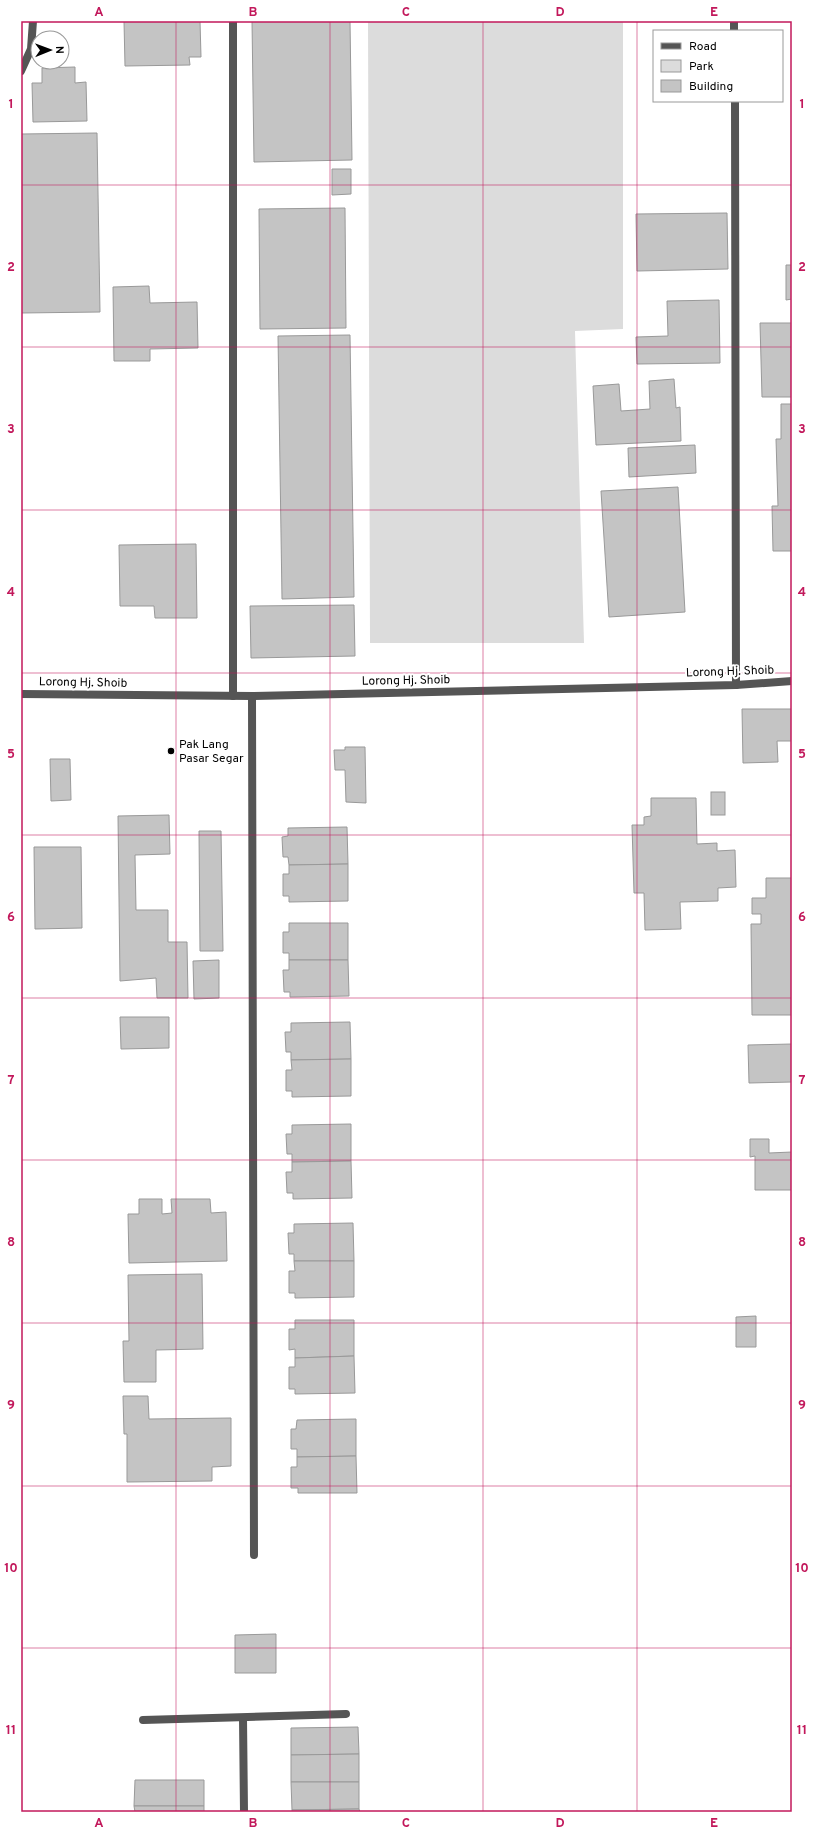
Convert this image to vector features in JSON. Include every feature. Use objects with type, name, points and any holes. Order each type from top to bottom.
[{"type":"street","points":[[21,71],[31,49],[33,21]]},
{"type":"street","points":[[232,21],[233,696]]},
{"type":"street","points":[[734,102],[736,685]]},
{"type":"street","name":"Lorong Hj. Shoib","points":[[21,694],[252,696],[736,685],[792,681]]},
{"type":"street","points":[[252,696],[254,1555]]},
{"type":"street","points":[[143,1720],[346,1714]]},
{"type":"street","points":[[243,1718],[244,1812]]},
{"type":"green space","points":[[368,21],[623,21],[623,329],[575,331],[584,643],[370,643]]},
{"type":"building","points":[[124,21],[200,21],[201,57],[189,57],[190,65],[125,66]]},
{"type":"building","points":[[252,21],[350,21],[352,160],[254,162]]},
{"type":"building","points":[[70,67],[75,67],[75,83],[86,82],[87,121],[33,122],[32,83],[42,83],[42,70],[70,70]]},
{"type":"building","points":[[97,133],[100,312],[21,313],[21,134]]},
{"type":"building","points":[[332,169],[351,169],[351,194],[332,195]]},
{"type":"building","points":[[345,208],[346,328],[260,329],[259,209]]},
{"type":"building","points":[[727,213],[728,269],[637,271],[636,214]]},
{"type":"building","points":[[786,265],[792,265],[792,299],[786,300]]},
{"type":"building","points":[[149,286],[150,303],[197,302],[198,348],[150,349],[150,361],[114,361],[113,287]]},
{"type":"building","points":[[719,300],[720,363],[637,364],[636,337],[668,336],[667,301]]},
{"type":"building","points":[[760,323],[792,323],[792,397],[762,397]]},
{"type":"building","points":[[350,335],[354,597],[282,599],[278,336]]},
{"type":"building","points":[[674,379],[676,408],[680,407],[681,441],[596,445],[593,386],[619,384],[621,411],[650,409],[649,381]]},
{"type":"building","points":[[781,404],[792,404],[792,551],[773,551],[772,506],[778,506],[776,439],[781,439]]},
{"type":"building","points":[[695,445],[696,473],[629,477],[628,448]]},
{"type":"building","points":[[678,487],[685,612],[609,617],[601,491]]},
{"type":"building","points":[[196,544],[197,618],[155,618],[154,606],[120,606],[119,545]]},
{"type":"building","points":[[354,605],[355,656],[251,658],[250,606]]},
{"type":"building","points":[[742,709],[792,709],[792,741],[777,741],[778,762],[743,763]]},
{"type":"building","points":[[345,747],[365,747],[366,803],[346,802],[345,770],[335,770],[334,750],[345,750]]},
{"type":"building","points":[[50,759],[70,759],[71,800],[51,801]]},
{"type":"building","points":[[711,792],[725,792],[725,815],[711,815]]},
{"type":"building","points":[[651,798],[696,798],[697,844],[717,843],[717,851],[735,850],[736,887],[718,888],[718,901],[680,902],[681,929],[645,930],[644,893],[634,893],[632,825],[644,825],[644,817],[651,816]]},
{"type":"building","points":[[169,815],[170,854],[135,855],[136,910],[168,910],[168,942],[187,942],[188,998],[157,998],[156,978],[120,981],[118,816]]},
{"type":"building","points":[[347,827],[348,864],[289,865],[288,857],[283,857],[282,837],[288,836],[288,828]]},
{"type":"building","points":[[199,831],[221,831],[223,951],[200,951]]},
{"type":"building","points":[[34,847],[81,847],[82,928],[35,929]]},
{"type":"building","points":[[348,864],[348,901],[289,902],[289,896],[283,896],[283,874],[289,874],[289,865]]},
{"type":"building","points":[[766,878],[792,878],[792,1015],[752,1015],[751,924],[761,924],[761,914],[752,914],[752,898],[766,898]]},
{"type":"building","points":[[289,923],[348,923],[348,960],[289,960],[289,953],[283,953],[283,932],[289,932]]},
{"type":"building","points":[[219,960],[219,998],[194,999],[193,961]]},
{"type":"building","points":[[289,960],[348,960],[349,996],[290,997],[290,992],[284,992],[283,970],[289,970]]},
{"type":"building","points":[[120,1017],[169,1017],[169,1048],[121,1049]]},
{"type":"building","points":[[350,1022],[351,1059],[291,1060],[291,1052],[286,1052],[285,1032],[291,1032],[291,1023]]},
{"type":"building","points":[[792,1044],[792,1082],[749,1083],[748,1045]]},
{"type":"building","points":[[351,1059],[351,1096],[292,1097],[292,1091],[286,1091],[286,1070],[292,1070],[291,1060]]},
{"type":"building","points":[[351,1124],[351,1161],[292,1162],[292,1154],[287,1154],[286,1134],[292,1134],[292,1125]]},
{"type":"building","points":[[750,1139],[769,1139],[769,1153],[792,1152],[792,1190],[755,1190],[755,1156],[750,1157]]},
{"type":"building","points":[[351,1161],[352,1198],[293,1199],[293,1193],[287,1193],[286,1172],[292,1172],[292,1162]]},
{"type":"building","points":[[139,1199],[162,1199],[162,1214],[172,1213],[171,1199],[210,1199],[211,1213],[226,1212],[227,1261],[129,1263],[128,1214],[139,1214]]},
{"type":"building","points":[[353,1223],[354,1261],[294,1261],[294,1254],[289,1254],[288,1233],[294,1233],[294,1224]]},
{"type":"building","points":[[294,1261],[354,1261],[354,1297],[295,1298],[295,1293],[289,1293],[289,1271],[295,1271]]},
{"type":"building","points":[[202,1274],[203,1349],[156,1350],[156,1382],[124,1382],[123,1341],[129,1341],[128,1275]]},
{"type":"building","points":[[756,1316],[756,1347],[736,1347],[736,1317]]},
{"type":"building","points":[[295,1320],[354,1320],[354,1356],[295,1358],[295,1349],[289,1350],[289,1329],[295,1329]]},
{"type":"building","points":[[354,1356],[355,1393],[295,1394],[295,1389],[289,1389],[289,1367],[295,1367],[295,1358]]},
{"type":"building","points":[[123,1396],[148,1396],[149,1419],[231,1418],[231,1466],[212,1467],[212,1481],[127,1482],[127,1434],[124,1434]]},
{"type":"building","points":[[356,1419],[356,1456],[297,1457],[297,1449],[291,1449],[291,1429],[296,1429],[297,1420]]},
{"type":"building","points":[[356,1456],[357,1493],[298,1493],[298,1488],[291,1488],[291,1467],[297,1467],[297,1457]]},
{"type":"building","points":[[276,1634],[276,1673],[235,1673],[235,1635]]},
{"type":"building","points":[[358,1727],[359,1754],[291,1755],[291,1728]]},
{"type":"building","points":[[359,1754],[359,1782],[291,1782],[291,1755]]},
{"type":"building","points":[[135,1780],[204,1780],[204,1806],[134,1806]]},
{"type":"building","points":[[291,1782],[359,1782],[359,1809],[292,1810]]},
{"type":"building","points":[[134,1806],[204,1806],[204,1812],[135,1812]]},
{"type":"building","points":[[359,1809],[360,1812],[292,1812],[292,1810]]},
{"type":"place","name":"Pak Lang Pasar Segar","points":[[171,751]]}]
